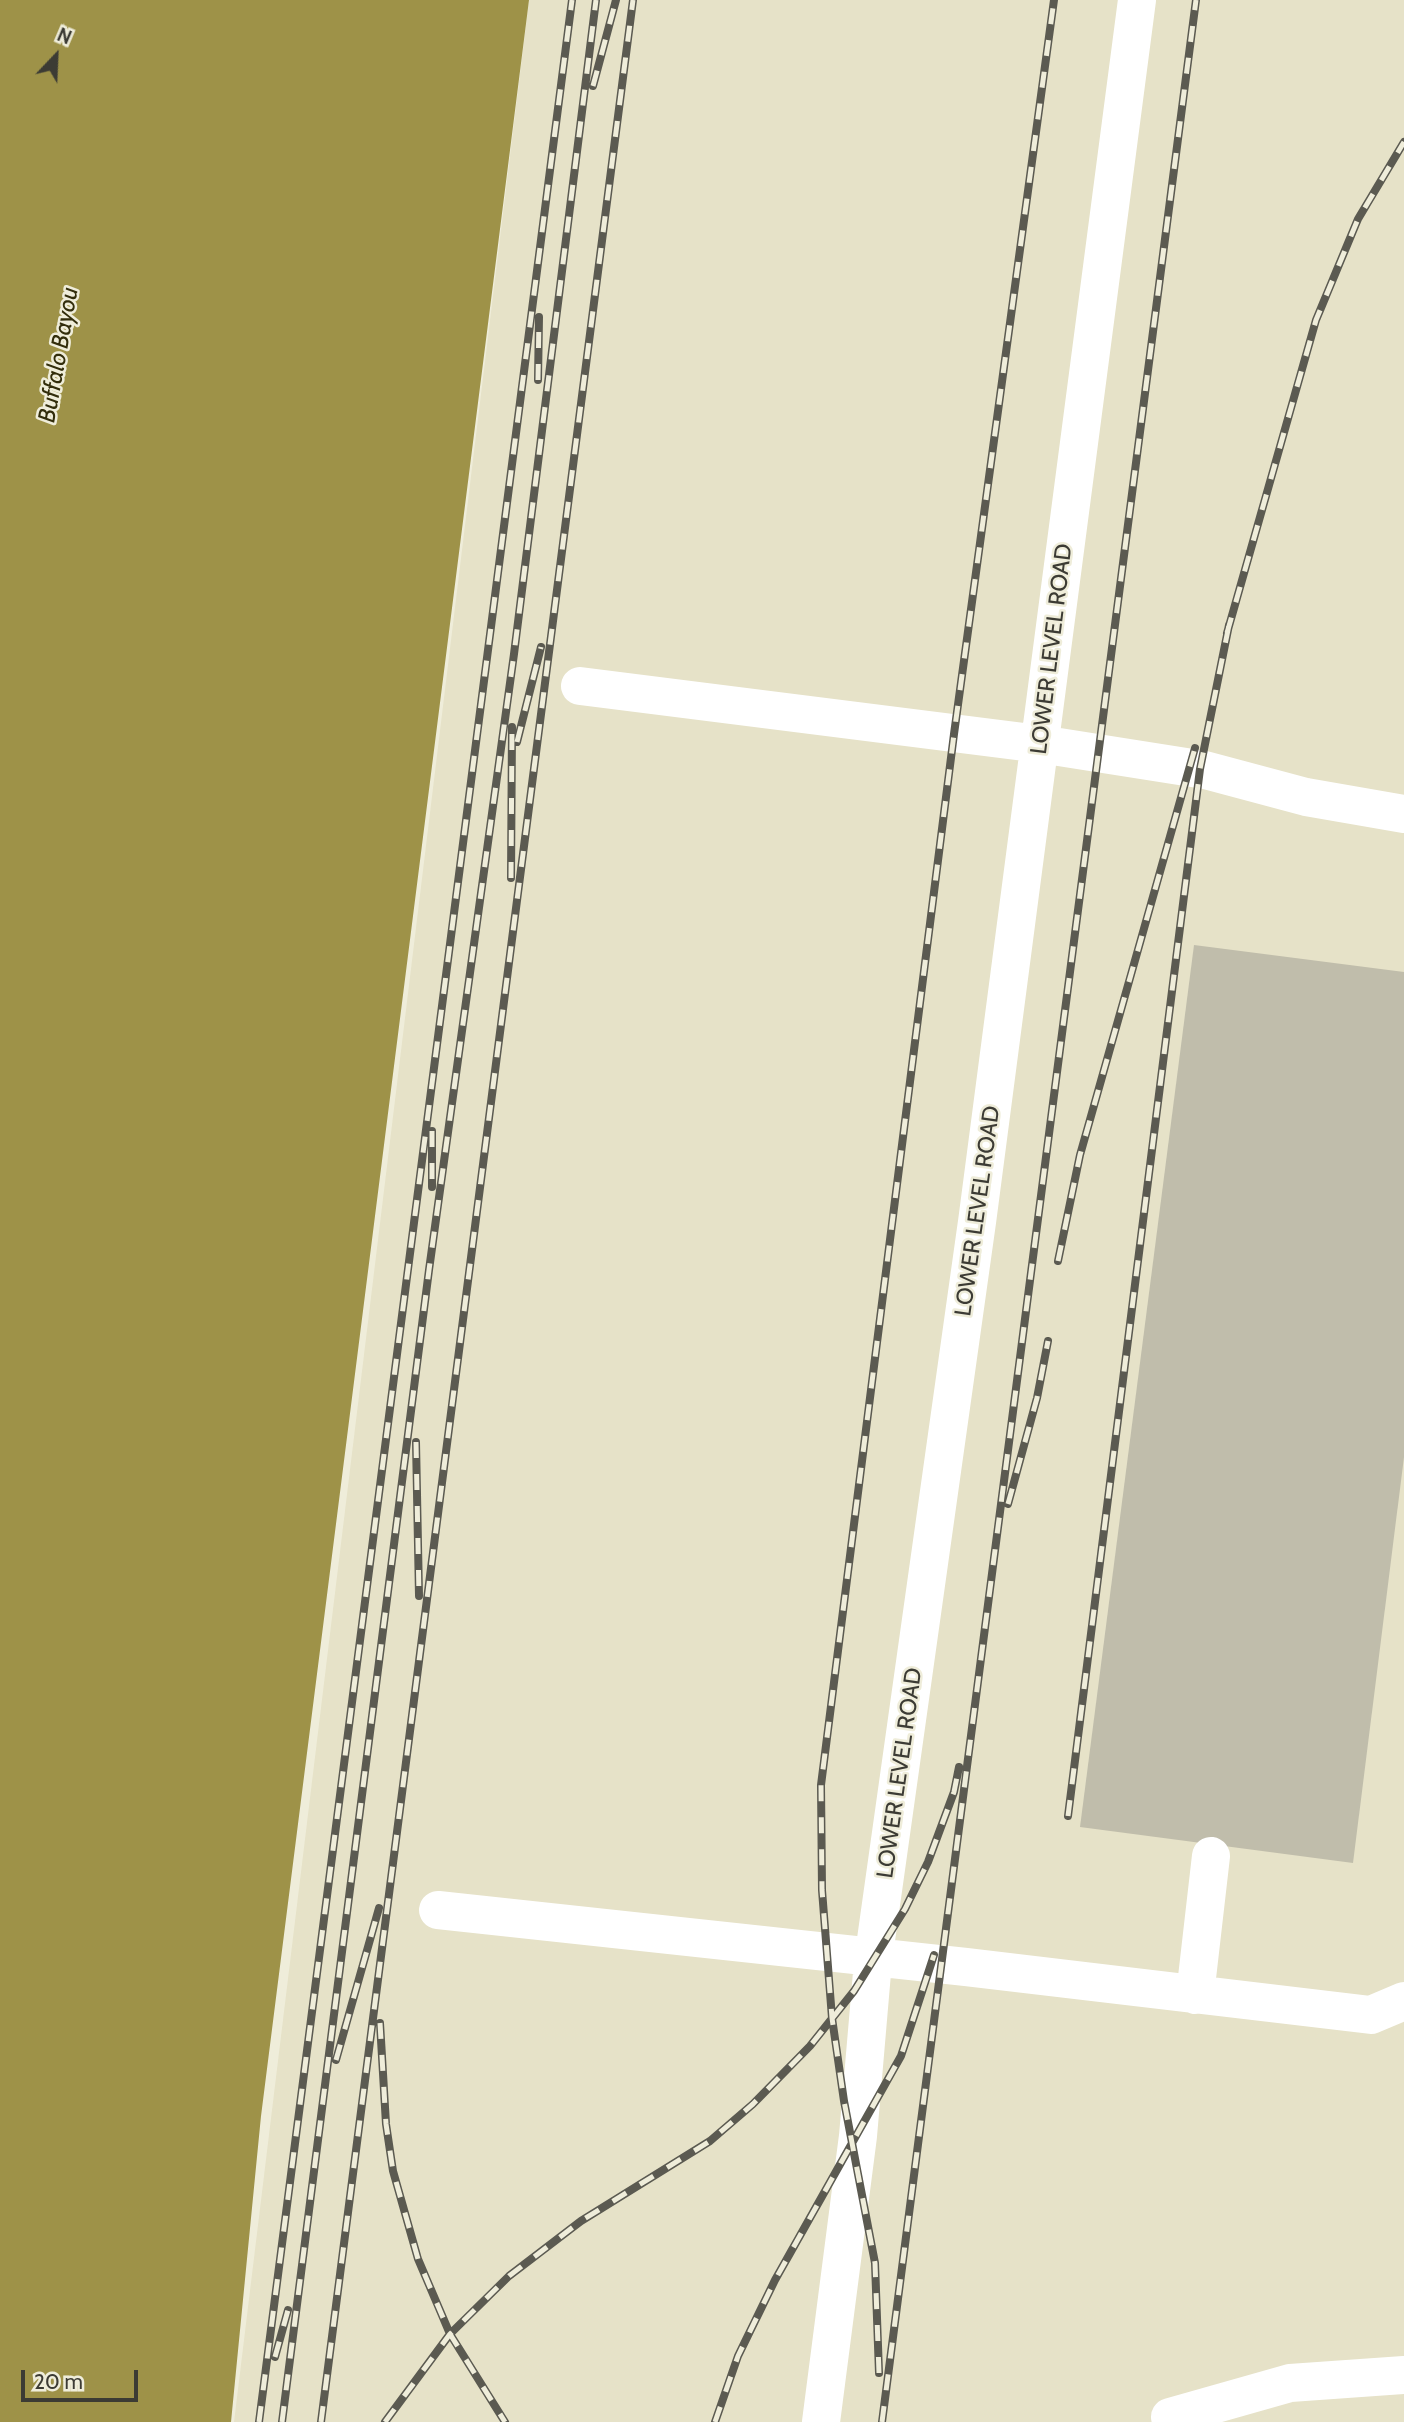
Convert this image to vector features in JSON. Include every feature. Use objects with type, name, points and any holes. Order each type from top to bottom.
[{"type":"lane","name":"LOWER LEVEL ROAD","points":[[821,2422],[858,2136],[874,1959],[977,1222],[1137,0]]},
{"type":"lane","points":[[580,686],[1040,744],[1205,770],[1306,797],[1404,814]]},
{"type":"lane","points":[[1195,1995],[1211,1856]]},
{"type":"lane","points":[[438,1910],[1371,2015],[1404,2001]]},
{"type":"lane","points":[[1171,2422],[1170,2417],[1290,2383],[1404,2375]]},
{"type":"shaded area","points":[[529,0],[1404,0],[1404,2422],[234,2422]]},
{"type":"water","name":"Buffalo Bayou","points":[[0,0],[529,0],[261,2116],[231,2422],[0,2422]]},
{"type":"building","points":[[1194,945],[1404,972],[1404,1457],[1353,1863],[1080,1827]]},
{"type":"railway","points":[[259,2422],[572,0]]},
{"type":"railway","points":[[282,2422],[429,1270],[514,654],[596,0]]},
{"type":"railway","points":[[593,86],[616,0]]},
{"type":"railway","points":[[321,2422],[633,0]]},
{"type":"railway","points":[[879,2373],[875,2263],[844,2101],[832,2018],[822,1890],[821,1785],[954,734],[1054,0]]},
{"type":"railway","points":[[882,2422],[1196,0]]},
{"type":"railway","points":[[1227,633],[1316,320],[1358,219],[1404,142]]},
{"type":"railway","points":[[538,380],[539,317]]},
{"type":"railway","points":[[1068,1816],[1200,769],[1229,625]]},
{"type":"railway","points":[[517,742],[541,647]]},
{"type":"railway","points":[[511,878],[512,727]]},
{"type":"railway","points":[[1058,1261],[1080,1155],[1195,748]]},
{"type":"railway","points":[[432,1131],[432,1187]]},
{"type":"railway","points":[[1008,1504],[1037,1398],[1048,1341]]},
{"type":"railway","points":[[416,1442],[419,1596]]},
{"type":"railway","points":[[385,2422],[450,2334],[509,2276],[581,2221],[710,2141],[753,2104],[810,2046],[854,1991],[905,1909],[928,1862],[954,1792],[959,1767]]},
{"type":"railway","points":[[336,2060],[379,1908]]},
{"type":"railway","points":[[715,2422],[738,2356],[775,2280],[901,2056],[934,1955]]},
{"type":"railway","points":[[380,2023],[386,2124],[393,2171],[418,2259],[450,2334],[505,2422]]},
{"type":"railway","points":[[275,2357],[288,2310]]}]
